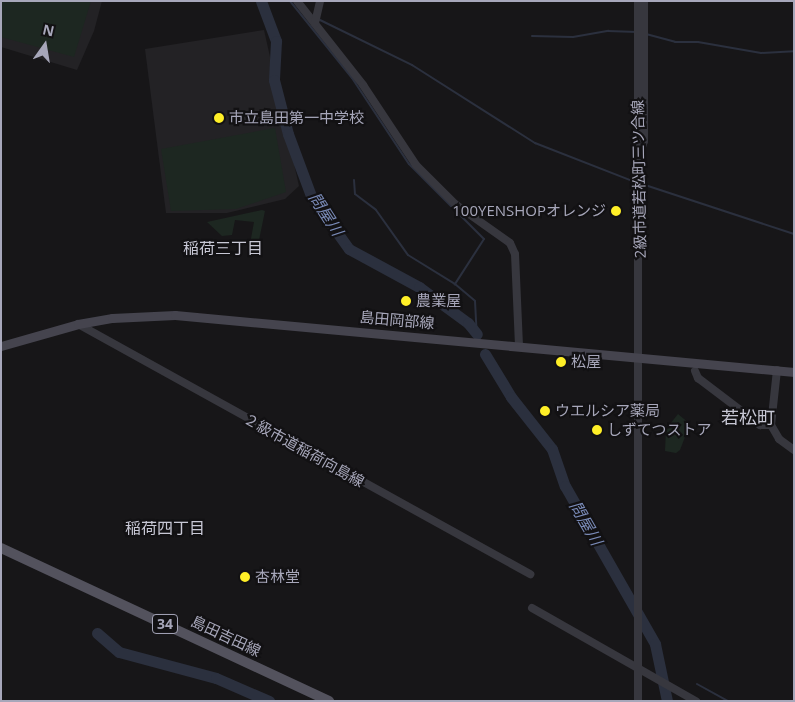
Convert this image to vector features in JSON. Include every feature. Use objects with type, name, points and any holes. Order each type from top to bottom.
[{"type":"main road","name":"島田岡部線","points":[[1,346],[78,324],[112,318],[199,316],[794,372]]},
{"type":"main road","name":"島田吉田線","points":[[1,548],[329,701]]},
{"type":"street","points":[[297,1],[363,85],[415,164],[455,204],[510,243],[515,254],[519,345]]},
{"type":"street","points":[[315,23],[320,1]]},
{"type":"street","name":"2級市道若松町三ツ合線","points":[[638,1],[638,142],[641,150],[638,701]]},
{"type":"street","points":[[641,150],[644,141],[644,1]]},
{"type":"street","name":"２級市道稲荷向島線","points":[[78,324],[530,574]]},
{"type":"street","points":[[777,370],[770,425],[779,439],[794,450]]},
{"type":"street","points":[[695,371],[698,378],[760,425],[770,425]]},
{"type":"street","points":[[532,608],[696,701]]},
{"type":"shaded area","points":[[1,1],[102,1],[94,31],[77,70],[1,47]]},
{"type":"shaded area","points":[[1,1],[91,1],[74,57],[1,37]]},
{"type":"shaded area","name":"市立島田第一中学校","points":[[264,30],[299,186],[285,199],[227,213],[166,213],[145,49]]},
{"type":"shaded area","points":[[275,128],[286,192],[236,209],[171,211],[161,149]]},
{"type":"shaded area","points":[[262,210],[265,211],[258,245],[250,244],[254,222],[235,220],[232,235],[222,236],[207,222]]},
{"type":"shaded area","points":[[678,414],[690,424],[680,450],[676,453],[665,451],[666,429]]},
{"type":"waterway","name":"問屋川","points":[[261,1],[276,41],[274,80],[288,134],[311,196],[349,249],[419,287],[468,323],[477,334]]},
{"type":"waterway","points":[[290,1],[352,78],[409,164],[484,239],[455,284],[475,301],[477,334]]},
{"type":"waterway","points":[[318,19],[412,65],[535,143],[635,182]]},
{"type":"waterway","points":[[532,36],[573,37],[608,31],[637,32]]},
{"type":"waterway","points":[[646,34],[675,42],[698,42],[761,53],[794,51]]},
{"type":"waterway","points":[[354,180],[355,194],[376,210],[408,255],[455,284]]},
{"type":"waterway","points":[[642,184],[794,234]]},
{"type":"waterway","name":"問屋川","points":[[485,354],[511,397],[552,449],[565,486],[655,644],[667,701]]},
{"type":"waterway","points":[[97,633],[119,652],[216,678],[269,701]]},
{"type":"waterway","points":[[697,684],[728,701]]},
{"type":"place","name":"市立島田第一中学校","points":[[219,118]]},
{"type":"place","name":"100YENSHOPオレンジ","points":[[616,211]]},
{"type":"place","name":"農業屋","points":[[406,301]]},
{"type":"place","name":"松屋","points":[[561,362]]},
{"type":"place","name":"ウエルシア薬局","points":[[545,411]]},
{"type":"place","name":"しずてつストア","points":[[597,430]]},
{"type":"place","name":"杏林堂","points":[[245,577]]},
{"type":"district","name":"稲荷三丁目","points":[[223,248]]},
{"type":"district","name":"若松町","points":[[748,417]]},
{"type":"district","name":"稲荷四丁目","points":[[165,528]]}]
